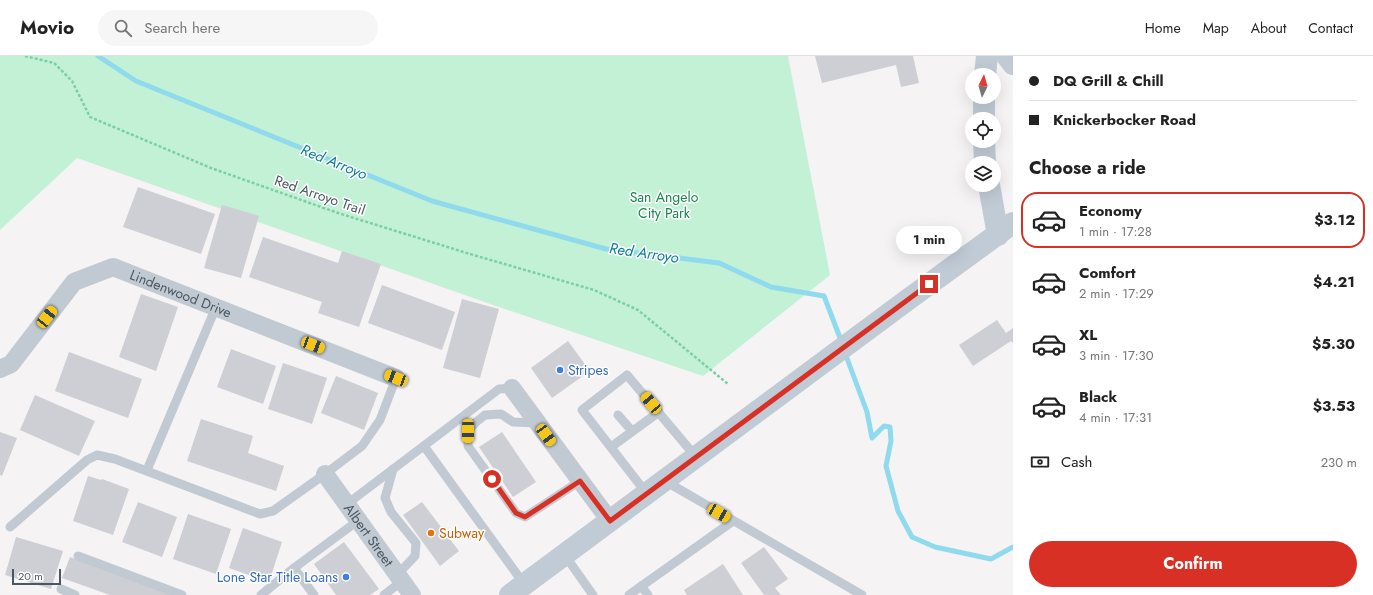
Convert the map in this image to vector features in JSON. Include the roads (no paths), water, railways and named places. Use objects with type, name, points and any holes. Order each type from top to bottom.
[{"type":"main road","points":[[986,68],[987,56]]},
{"type":"main road","points":[[1007,56],[1013,64]]},
{"type":"main road","points":[[517,590],[906,301],[1006,229],[992,192]]},
{"type":"street","name":"Lindenwood Drive","points":[[0,369],[11,364],[74,282],[113,267],[396,378]]},
{"type":"street","points":[[512,388],[610,521]]},
{"type":"street","name":"Albert Street","points":[[325,474],[404,584]]},
{"type":"lane","points":[[147,470],[216,307]]},
{"type":"lane","points":[[647,494],[582,410],[604,397],[627,375],[696,457]]},
{"type":"lane","points":[[10,527],[87,460],[97,455],[115,459],[147,470],[260,514],[273,511],[362,446],[380,420],[396,378]]},
{"type":"lane","points":[[347,504],[499,389],[512,388]]},
{"type":"lane","points":[[611,447],[659,412]]},
{"type":"lane","points":[[537,423],[513,422],[501,414],[485,415],[468,431],[468,446],[516,513],[525,517],[580,481]]},
{"type":"lane","points":[[618,415],[632,431]]},
{"type":"lane","points":[[424,446],[517,590]]},
{"type":"lane","points":[[384,595],[404,584],[415,556],[416,543],[391,512],[385,498],[393,469]]},
{"type":"lane","points":[[664,480],[856,594]]},
{"type":"lane","points":[[261,595],[294,568],[359,520]]},
{"type":"lane","points":[[629,595],[733,521]]},
{"type":"lane","points":[[564,554],[593,595]]},
{"type":"lane","points":[[78,556],[182,595]]},
{"type":"lane","points":[[294,568],[314,595]]},
{"type":"lane","points":[[641,586],[648,595]]},
{"type":"lane","points":[[61,589],[75,595]]},
{"type":"waterway","name":"Red Arroyo","points":[[98,56],[136,81],[432,201],[606,249],[719,263],[771,287],[824,296],[842,343]]},
{"type":"waterway","name":"Red Arroyo","points":[[845,353],[867,412],[872,438],[884,426],[890,427],[891,441],[886,466],[898,511],[912,537],[935,547],[991,559],[1013,547]]},
{"type":"place","name":"Stripes","points":[[560,370]]},
{"type":"place","name":"Subway","points":[[431,533]]},
{"type":"place","name":"Lone Star Title Loans","points":[[346,577]]},
{"type":"park label","name":"San Angelo City Park","points":[[664,206]]}]
